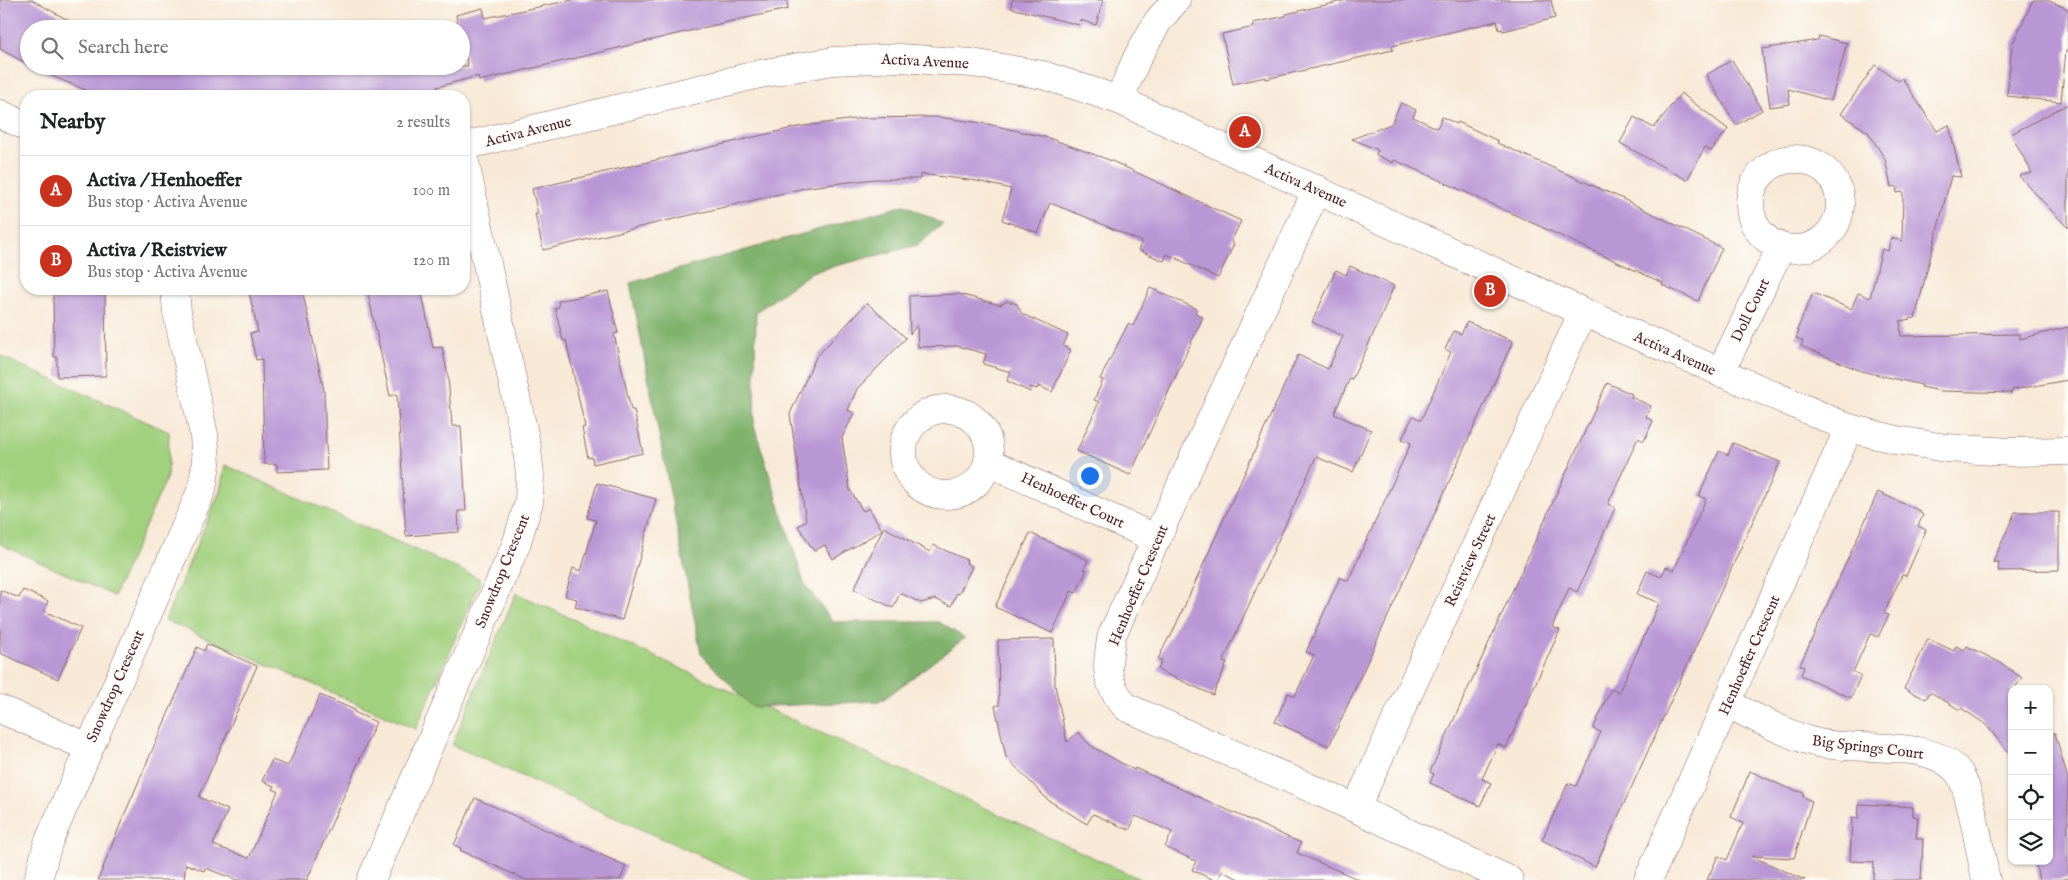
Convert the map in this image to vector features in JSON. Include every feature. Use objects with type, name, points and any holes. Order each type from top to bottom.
[{"type":"street","points":[[1119,100],[1137,58],[1158,21],[1176,0]]},
{"type":"street","name":"Activa Avenue","points":[[470,145],[760,74],[833,61],[900,58],[972,63],[1043,75],[1119,100],[1583,312],[1849,428],[1897,440],[1946,448],[2010,452],[2068,451]]},
{"type":"street","points":[[0,114],[20,123]]},
{"type":"street","name":"Snowdrop Crescent","points":[[375,879],[516,545],[529,502],[530,475],[527,448],[470,186]]},
{"type":"street","name":"Henhoeffer Crescent","points":[[1317,189],[1112,635],[1107,661],[1108,678],[1114,693],[1126,707],[1356,808],[1509,880]]},
{"type":"street","name":"Doll Court","points":[[1720,373],[1781,246]]},
{"type":"street","name":"Snowdrop Crescent","points":[[38,880],[48,842],[202,489],[206,464],[204,435],[177,312],[176,295]]},
{"type":"street","name":"Reistview Street","points":[[1356,808],[1583,312]]},
{"type":"street","name":"Henhoeffer Crescent","points":[[1648,880],[1728,704],[1849,428]]},
{"type":"street","name":"Henhoeffer Court","points":[[988,462],[1157,539]]},
{"type":"street","name":"Big Springs Court","points":[[1728,704],[1808,740],[1835,746],[1920,751],[1943,758],[1960,774],[1966,789],[1986,880]]},
{"type":"street","points":[[0,709],[88,747]]},
{"type":"green space","points":[[904,205],[943,224],[918,245],[812,272],[756,312],[754,426],[804,583],[833,622],[939,622],[965,638],[881,701],[752,707],[701,654],[630,283]]},
{"type":"green space","points":[[0,356],[169,432],[168,475],[114,596],[0,544]]},
{"type":"green space","points":[[225,465],[481,579],[416,729],[165,620],[220,491]]},
{"type":"green space","points":[[516,593],[1142,880],[755,880],[452,745]]},
{"type":"building","points":[[0,0],[32,0],[68,20],[20,20],[20,60],[0,49]]},
{"type":"building","points":[[572,0],[787,0],[788,9],[479,81],[478,76],[437,87],[438,90],[86,90],[50,75],[470,75],[470,20],[457,20],[456,15],[483,8],[485,18]]},
{"type":"building","points":[[1012,0],[1103,0],[1096,25],[1080,20],[1079,25],[1011,8]]},
{"type":"building","points":[[1347,0],[1551,0],[1555,18],[1503,31],[1502,29],[1499,30],[1497,21],[1392,46],[1393,50],[1266,79],[1266,77],[1233,84],[1222,34],[1254,27],[1253,23],[1286,16],[1286,14]]},
{"type":"building","points":[[2033,0],[2047,0],[2068,9],[2068,51],[2066,50],[2061,102],[2007,96],[2012,45]]},
{"type":"building","points":[[1819,36],[1847,43],[1831,101],[1788,89],[1790,104],[1770,107],[1762,49],[1818,40]]},
{"type":"building","points":[[1732,60],[1762,110],[1736,125],[1706,75]]},
{"type":"building","points":[[1875,65],[1899,81],[1902,78],[1937,131],[1949,125],[1961,177],[1951,176],[1915,318],[1900,321],[1901,336],[2020,334],[2020,339],[2068,327],[2068,380],[2012,390],[2012,393],[1941,391],[1861,371],[1801,346],[1803,341],[1796,338],[1799,331],[1797,330],[1813,293],[1851,309],[1858,293],[1870,298],[1882,249],[1888,251],[1891,238],[1902,241],[1903,192],[1897,193],[1896,186],[1891,187],[1885,159],[1868,132],[1841,114]]},
{"type":"building","points":[[1681,93],[1728,129],[1711,151],[1705,147],[1687,180],[1620,143],[1634,117],[1654,128]]},
{"type":"building","points":[[1401,103],[1416,110],[1413,117],[1437,128],[1442,117],[1457,124],[1458,122],[1498,141],[1497,143],[1621,198],[1722,248],[1698,301],[1437,179],[1394,160],[1393,163],[1376,155],[1378,150],[1352,139],[1391,124]]},
{"type":"building","points":[[2068,104],[2068,228],[2019,176],[2032,173],[2011,134]]},
{"type":"building","points":[[936,117],[983,123],[1049,138],[1112,161],[1241,221],[1231,242],[1234,244],[1218,278],[1167,254],[1164,261],[1138,250],[1142,242],[1050,203],[1038,233],[1002,220],[1011,189],[977,181],[920,174],[920,179],[874,179],[809,187],[543,250],[532,189],[797,127],[862,118]]},
{"type":"building","points":[[1350,266],[1394,286],[1367,348],[1352,379],[1350,378],[1334,414],[1371,430],[1353,472],[1316,457],[1223,662],[1227,663],[1213,695],[1158,670],[1162,660],[1158,659],[1170,638],[1298,355],[1328,369],[1343,336],[1312,322],[1336,270],[1346,275]]},
{"type":"building","points":[[1150,288],[1197,309],[1195,313],[1203,317],[1130,475],[1077,451],[1099,402],[1094,400],[1103,380],[1100,379],[1128,324],[1133,326]]},
{"type":"building","points":[[608,291],[618,333],[614,334],[643,453],[593,464],[592,457],[588,458],[582,428],[585,427],[566,340],[563,341],[555,308],[559,307],[558,301]]},
{"type":"building","points":[[959,294],[1000,305],[1007,301],[1017,304],[1022,314],[1068,335],[1063,346],[1071,350],[1052,392],[1039,386],[1037,389],[1031,387],[1030,392],[1007,381],[1011,372],[983,364],[986,354],[957,346],[918,347],[917,325],[910,334],[909,296]]},
{"type":"building","points":[[53,295],[105,295],[106,376],[57,377],[57,357],[54,357]]},
{"type":"building","points":[[250,295],[303,295],[324,390],[327,470],[277,472],[277,464],[264,464],[262,359],[256,360],[250,333],[258,332]]},
{"type":"building","points":[[368,295],[422,295],[433,348],[442,347],[448,376],[452,426],[461,426],[466,511],[458,511],[459,532],[406,536],[397,394],[390,396]]},
{"type":"building","points":[[867,303],[906,338],[857,389],[848,410],[854,413],[842,438],[850,490],[863,511],[869,508],[882,530],[833,559],[825,545],[814,551],[798,526],[806,521],[790,414],[816,357]]},
{"type":"building","points":[[1467,322],[1513,341],[1329,746],[1275,722],[1288,693],[1295,696],[1314,655],[1306,652],[1340,577],[1348,581],[1411,443],[1402,439],[1413,416],[1421,420],[1451,352],[1445,349],[1454,331],[1461,334]]},
{"type":"building","points":[[1607,383],[1632,394],[1631,397],[1651,406],[1646,417],[1653,421],[1644,441],[1638,438],[1608,504],[1615,508],[1577,592],[1569,588],[1552,627],[1560,630],[1506,748],[1498,744],[1482,779],[1491,783],[1480,806],[1430,783],[1434,774],[1430,772]]},
{"type":"building","points":[[1733,443],[1780,462],[1595,867],[1542,840],[1568,783],[1576,786],[1601,732],[1593,729],[1611,689],[1619,692],[1659,603],[1637,594],[1647,571],[1661,577],[1666,567],[1674,570],[1706,499],[1699,496],[1719,451],[1728,455]]},
{"type":"building","points":[[597,483],[656,499],[622,620],[575,607],[577,599],[565,596],[573,568],[581,571],[596,520],[587,518]]},
{"type":"building","points":[[1878,492],[1920,511],[1923,515],[1918,526],[1926,530],[1906,576],[1902,575],[1884,613],[1889,615],[1878,637],[1870,634],[1853,672],[1861,675],[1851,698],[1801,675],[1804,667],[1800,665]]},
{"type":"building","points":[[2015,512],[2059,512],[2059,570],[1998,571],[1999,562],[1993,562]]},
{"type":"building","points":[[884,527],[930,552],[933,545],[967,560],[966,563],[972,566],[959,594],[957,593],[951,606],[935,599],[921,603],[900,593],[893,608],[854,589]]},
{"type":"building","points":[[1030,533],[1088,560],[1084,569],[1087,570],[1076,593],[1071,591],[1052,633],[995,607]]},
{"type":"building","points":[[0,590],[19,598],[23,590],[48,601],[44,611],[81,628],[58,679],[0,653]]},
{"type":"building","points":[[1054,639],[1055,685],[1067,742],[1078,732],[1091,746],[1134,770],[1135,768],[1301,843],[1297,853],[1360,880],[1241,880],[1222,871],[1218,880],[1214,880],[1192,870],[1196,861],[1165,847],[1172,832],[1136,816],[1129,830],[1093,814],[1087,824],[1048,800],[1006,757],[995,706],[999,705],[998,640]]},
{"type":"building","points":[[1928,639],[1954,651],[1956,646],[1964,650],[1967,646],[2001,663],[2022,678],[2017,685],[2008,685],[2008,751],[1985,724],[1961,708],[1960,710],[1930,692],[1926,699],[1904,689]]},
{"type":"building","points":[[207,644],[257,666],[199,797],[228,810],[213,845],[249,858],[278,791],[272,789],[274,786],[262,781],[272,760],[288,766],[320,695],[355,710],[354,712],[376,722],[307,880],[237,880],[205,868],[204,871],[186,864],[184,880],[98,880],[197,647],[204,651]]},
{"type":"building","points":[[2053,733],[2055,733],[2068,779],[2068,878],[2039,880],[2036,865],[2053,865]]},
{"type":"building","points":[[1750,771],[1785,787],[1804,793],[1803,797],[1812,801],[1794,858],[1751,856],[1805,880],[1707,880],[1718,856],[1727,860],[1743,823],[1731,817]]},
{"type":"building","points":[[475,798],[626,866],[620,880],[526,880],[460,850],[461,848],[454,845]]},
{"type":"building","points":[[1859,804],[1913,807],[1913,816],[1918,817],[1916,839],[1923,839],[1921,880],[1873,880],[1874,862],[1850,861],[1852,818],[1858,819]]},
{"type":"place","name":"Activa / Henhoeffer","points":[[1245,132]]},
{"type":"place","name":"Activa / Reistview","points":[[1490,291]]}]
